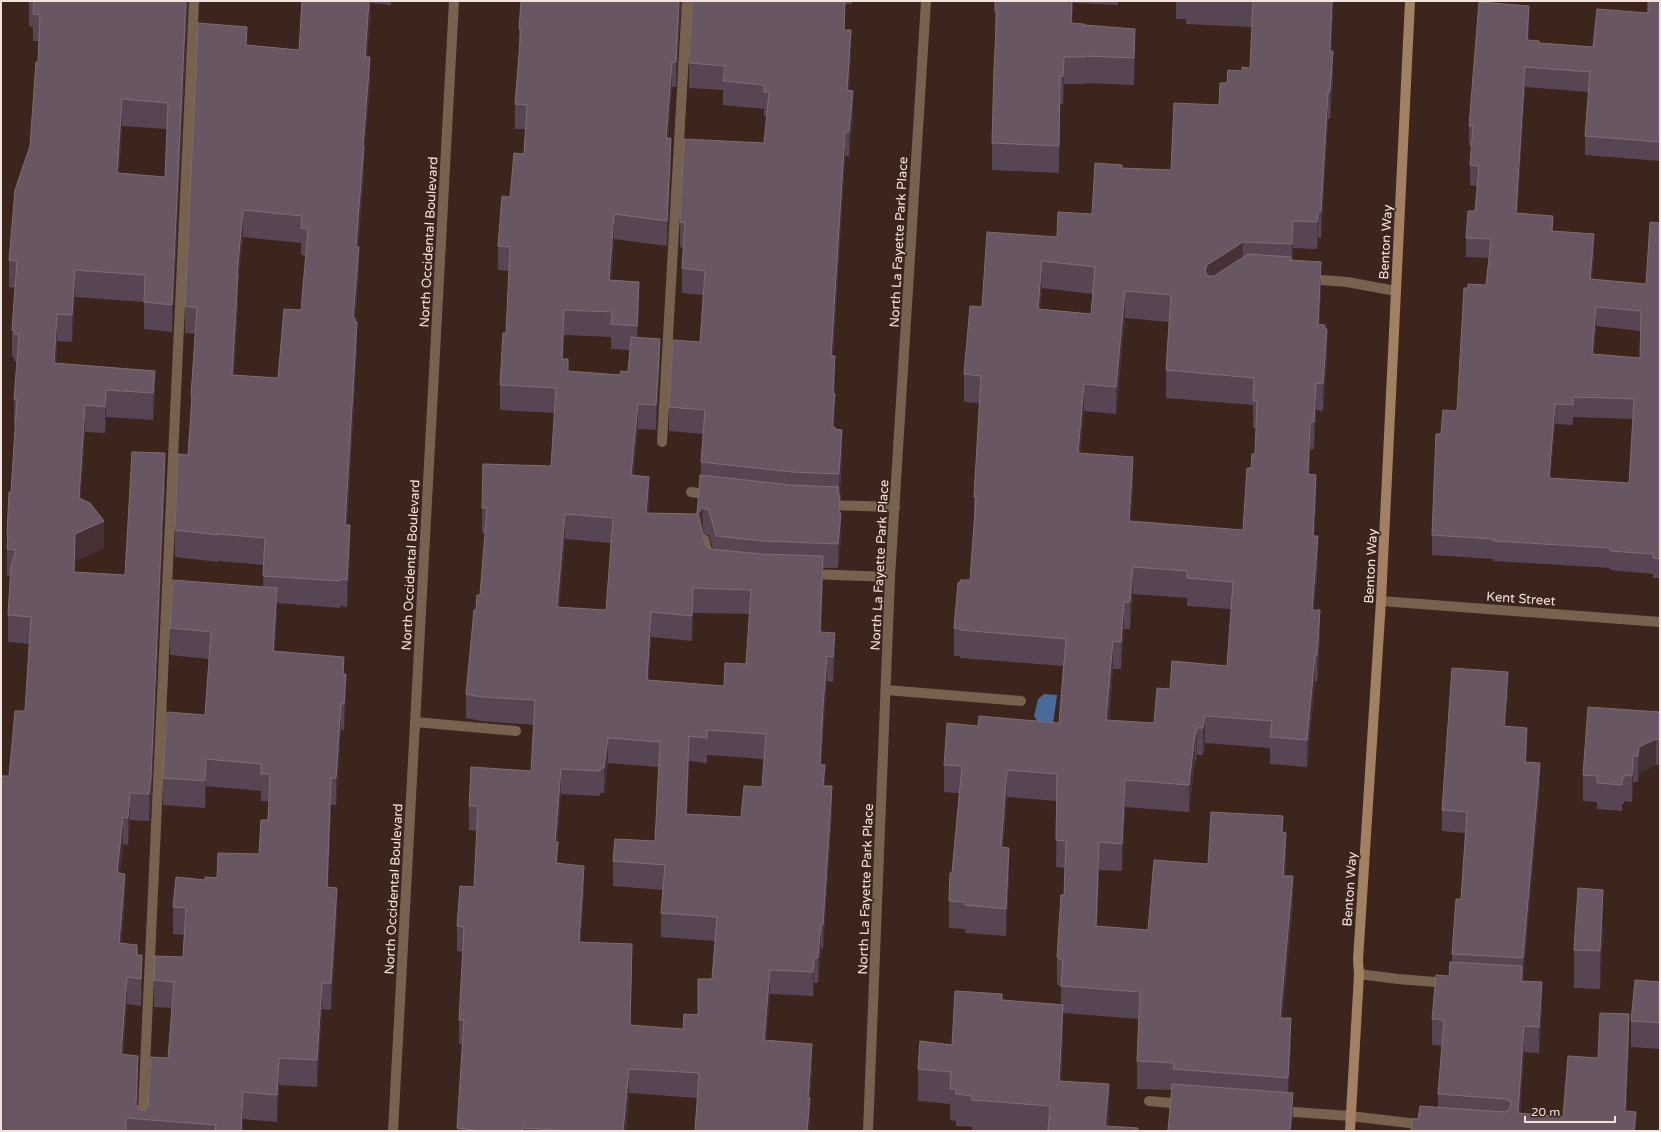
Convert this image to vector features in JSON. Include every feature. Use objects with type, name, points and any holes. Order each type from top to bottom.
[{"type":"street","points":[[142,1131],[194,1]]},
{"type":"street","name":"North Occidental Boulevard","points":[[393,1131],[454,1]]},
{"type":"street","points":[[662,442],[687,1]]},
{"type":"street","name":"North La Fayette Park Place","points":[[868,1131],[890,577],[926,1]]},
{"type":"street","name":"Benton Way","points":[[1350,1131],[1359,974],[1358,960],[1381,601],[1410,1]]},
{"type":"street","points":[[1301,279],[1347,282],[1396,291]]},
{"type":"street","points":[[691,492],[720,496]]},
{"type":"street","points":[[820,504],[895,506]]},
{"type":"street","points":[[704,539],[711,566]]},
{"type":"street","points":[[801,573],[890,577]]},
{"type":"street","name":"Kent Street","points":[[1381,601],[1660,622]]},
{"type":"street","points":[[886,690],[1021,702]]},
{"type":"street","points":[[415,722],[516,730]]},
{"type":"street","points":[[1359,974],[1398,979],[1459,983]]},
{"type":"street","points":[[1149,1101],[1195,1105]]},
{"type":"street","points":[[1273,1110],[1350,1116],[1439,1126]]},
{"type":"water","points":[[1044,694],[1057,695],[1052,732],[1042,729],[1034,716],[1038,699]]},
{"type":"building","points":[[34,1],[186,1],[172,305],[144,302],[145,275],[75,270],[72,315],[57,314],[54,363],[155,371],[153,393],[106,390],[105,407],[85,405],[79,498],[90,503],[104,521],[75,534],[74,572],[125,575],[132,452],[165,453],[151,778],[149,794],[130,793],[128,818],[123,817],[117,873],[125,874],[119,943],[137,945],[137,955],[142,955],[141,979],[127,977],[121,1054],[138,1056],[136,1104],[139,1110],[145,1110],[148,1105],[151,1057],[168,1058],[174,982],[154,980],[155,956],[183,957],[186,908],[173,907],[176,877],[205,880],[205,877],[217,878],[218,853],[259,854],[261,820],[268,820],[270,774],[261,774],[261,764],[206,759],[205,781],[163,778],[167,712],[205,715],[211,632],[170,628],[173,580],[277,588],[273,651],[344,657],[343,674],[346,674],[344,704],[341,703],[336,778],[331,778],[327,887],[337,888],[331,983],[322,983],[317,1060],[279,1058],[277,1095],[243,1092],[241,1131],[215,1131],[216,1125],[126,1118],[126,1131],[1,1131],[1,776],[9,776],[15,711],[25,711],[31,617],[8,615],[11,567],[16,550],[7,549],[7,535],[17,400],[14,399],[19,334],[14,334],[15,331],[12,330],[17,261],[9,260],[15,190],[30,146],[36,62],[38,62],[40,15],[33,14]],"holes":[[[122,99],[168,103],[165,177],[117,173]]]},
{"type":"building","points":[[302,1],[369,1],[365,57],[370,57],[356,247],[359,247],[353,318],[355,318],[355,322],[357,322],[345,525],[350,525],[347,580],[340,579],[340,581],[263,576],[265,538],[175,530],[178,454],[188,455],[197,308],[185,306],[198,23],[247,27],[246,45],[299,50]],"holes":[[[243,210],[302,216],[301,228],[308,229],[301,310],[284,309],[278,378],[232,375],[237,274]]]},
{"type":"building","points":[[521,1],[679,1],[676,62],[672,62],[666,138],[671,138],[667,221],[614,214],[609,280],[639,282],[637,326],[611,324],[612,312],[564,310],[562,359],[568,359],[568,371],[620,375],[621,371],[628,372],[631,337],[660,339],[656,405],[638,404],[631,475],[649,477],[646,513],[697,514],[700,475],[791,485],[838,487],[838,495],[840,495],[839,513],[841,513],[838,544],[762,541],[716,536],[709,510],[703,508],[698,513],[705,544],[710,549],[762,554],[823,556],[820,632],[835,633],[833,657],[827,656],[820,765],[825,765],[823,786],[832,786],[823,925],[821,924],[818,958],[814,958],[813,972],[770,970],[764,1040],[812,1044],[807,1131],[695,1131],[699,1073],[629,1069],[623,1131],[574,1131],[522,1128],[522,1131],[481,1131],[457,1128],[464,1020],[459,1020],[464,927],[457,926],[460,886],[474,887],[478,806],[469,806],[471,767],[531,771],[535,700],[481,697],[466,694],[474,610],[476,610],[477,595],[480,595],[487,508],[482,508],[483,464],[551,466],[556,388],[500,385],[503,333],[506,333],[510,247],[498,246],[502,196],[510,197],[514,153],[524,154],[527,105],[515,104],[521,29],[519,29]],"holes":[[[565,514],[613,518],[606,610],[557,607]],[[693,588],[751,590],[746,664],[725,663],[724,686],[647,680],[651,612],[692,616]],[[707,730],[766,734],[762,787],[744,786],[741,817],[686,814],[689,736],[707,738]],[[608,738],[660,742],[655,841],[615,839],[613,861],[665,865],[661,913],[717,917],[712,979],[698,979],[698,1015],[684,1014],[683,1029],[630,1025],[632,944],[579,942],[584,866],[556,863],[558,842],[555,842],[561,769],[600,771],[600,768],[604,768]]]},
{"type":"building","points":[[692,1],[845,1],[844,30],[851,30],[847,90],[853,91],[849,132],[845,132],[831,356],[835,356],[833,393],[835,394],[832,427],[842,430],[839,474],[792,472],[701,462],[705,410],[669,407],[673,340],[700,342],[705,271],[682,268],[685,223],[680,222],[684,139],[764,143],[769,92],[764,92],[764,85],[723,81],[725,66],[689,63]]},
{"type":"building","points":[[995,1],[1072,1],[1071,23],[1135,29],[1134,58],[1085,56],[1064,57],[1063,77],[1060,76],[1059,146],[992,143],[997,11],[995,11]]},
{"type":"building","points":[[1253,1],[1332,1],[1330,51],[1333,51],[1330,92],[1328,92],[1321,211],[1318,211],[1317,222],[1293,221],[1292,244],[1243,242],[1207,265],[1205,271],[1208,276],[1214,276],[1248,254],[1291,257],[1291,260],[1321,262],[1318,324],[1325,325],[1325,329],[1327,329],[1323,384],[1316,383],[1314,422],[1310,422],[1308,474],[1316,475],[1313,536],[1318,536],[1312,610],[1320,610],[1317,655],[1315,655],[1307,740],[1270,737],[1272,721],[1205,716],[1203,728],[1197,728],[1195,734],[1189,785],[1125,780],[1122,844],[1099,842],[1096,926],[1148,930],[1154,860],[1208,864],[1211,812],[1283,816],[1282,832],[1286,833],[1283,876],[1293,876],[1280,1018],[1291,1018],[1288,1078],[1173,1069],[1174,1063],[1137,1061],[1140,992],[1061,986],[1063,961],[1057,957],[1061,895],[1064,895],[1066,841],[1056,840],[1057,774],[1007,770],[1001,847],[1009,848],[1006,909],[965,905],[965,902],[949,901],[950,873],[952,873],[962,766],[944,765],[947,723],[978,726],[979,716],[1059,723],[1066,639],[960,630],[954,628],[958,583],[960,583],[960,580],[970,580],[976,497],[974,497],[981,376],[964,374],[970,306],[982,307],[987,232],[1057,237],[1058,212],[1092,214],[1095,163],[1122,165],[1122,168],[1171,170],[1174,103],[1219,105],[1220,83],[1227,83],[1228,70],[1242,71],[1242,67],[1250,68]],"holes":[[[1042,261],[1095,267],[1091,314],[1038,309]],[[1125,291],[1171,295],[1166,370],[1254,378],[1253,401],[1257,401],[1255,454],[1252,454],[1251,468],[1247,468],[1243,530],[1129,521],[1133,457],[1078,453],[1084,384],[1116,387]],[[1133,567],[1187,571],[1187,578],[1233,582],[1227,666],[1172,661],[1170,689],[1157,688],[1154,723],[1106,720],[1113,641],[1121,642],[1124,602],[1130,602]]]},
{"type":"building","points":[[1648,1],[1660,1],[1660,142],[1585,136],[1590,72],[1525,67],[1516,213],[1553,216],[1552,231],[1594,234],[1590,279],[1646,284],[1650,222],[1660,223],[1660,559],[1653,558],[1653,554],[1610,551],[1610,548],[1493,541],[1493,539],[1432,535],[1436,434],[1441,434],[1443,410],[1457,411],[1464,288],[1468,288],[1468,284],[1486,285],[1491,239],[1466,238],[1468,211],[1475,211],[1479,166],[1470,165],[1473,126],[1469,126],[1479,2],[1529,6],[1527,40],[1539,41],[1539,43],[1593,47],[1597,9],[1648,13]],"holes":[[[1596,307],[1641,311],[1640,358],[1592,354]],[[1573,397],[1634,399],[1629,483],[1549,478],[1555,404],[1573,405]]]},
{"type":"building","points":[[1452,668],[1508,672],[1504,726],[1527,728],[1525,762],[1540,763],[1523,958],[1452,954],[1456,899],[1461,899],[1467,812],[1442,810]]},
{"type":"building","points":[[1588,707],[1660,712],[1660,739],[1656,739],[1639,747],[1638,756],[1633,756],[1632,776],[1624,775],[1624,778],[1622,778],[1622,785],[1597,783],[1597,776],[1583,775]]},
{"type":"building","points":[[1578,888],[1603,890],[1600,951],[1574,950]]},
{"type":"building","points":[[1450,962],[1522,966],[1521,981],[1542,982],[1539,1027],[1524,1026],[1518,1113],[1563,1117],[1568,1056],[1598,1058],[1600,1013],[1629,1014],[1625,1111],[1636,1112],[1634,1131],[1411,1131],[1412,1119],[1418,1119],[1420,1106],[1505,1112],[1508,1111],[1511,1106],[1511,1102],[1505,1099],[1438,1094],[1444,1020],[1432,1019],[1436,975],[1449,976]]},
{"type":"building","points":[[1635,980],[1660,982],[1660,1023],[1631,1021]]},
{"type":"building","points":[[955,991],[1002,994],[1002,1000],[1063,1005],[1059,1081],[1109,1084],[1105,1126],[1138,1128],[1138,1131],[1048,1131],[1050,1106],[972,1100],[972,1096],[956,1094],[956,1089],[950,1089],[951,1072],[918,1069],[920,1041],[952,1045]]},
{"type":"building","points":[[1172,1084],[1293,1093],[1290,1131],[1168,1131]]}]
